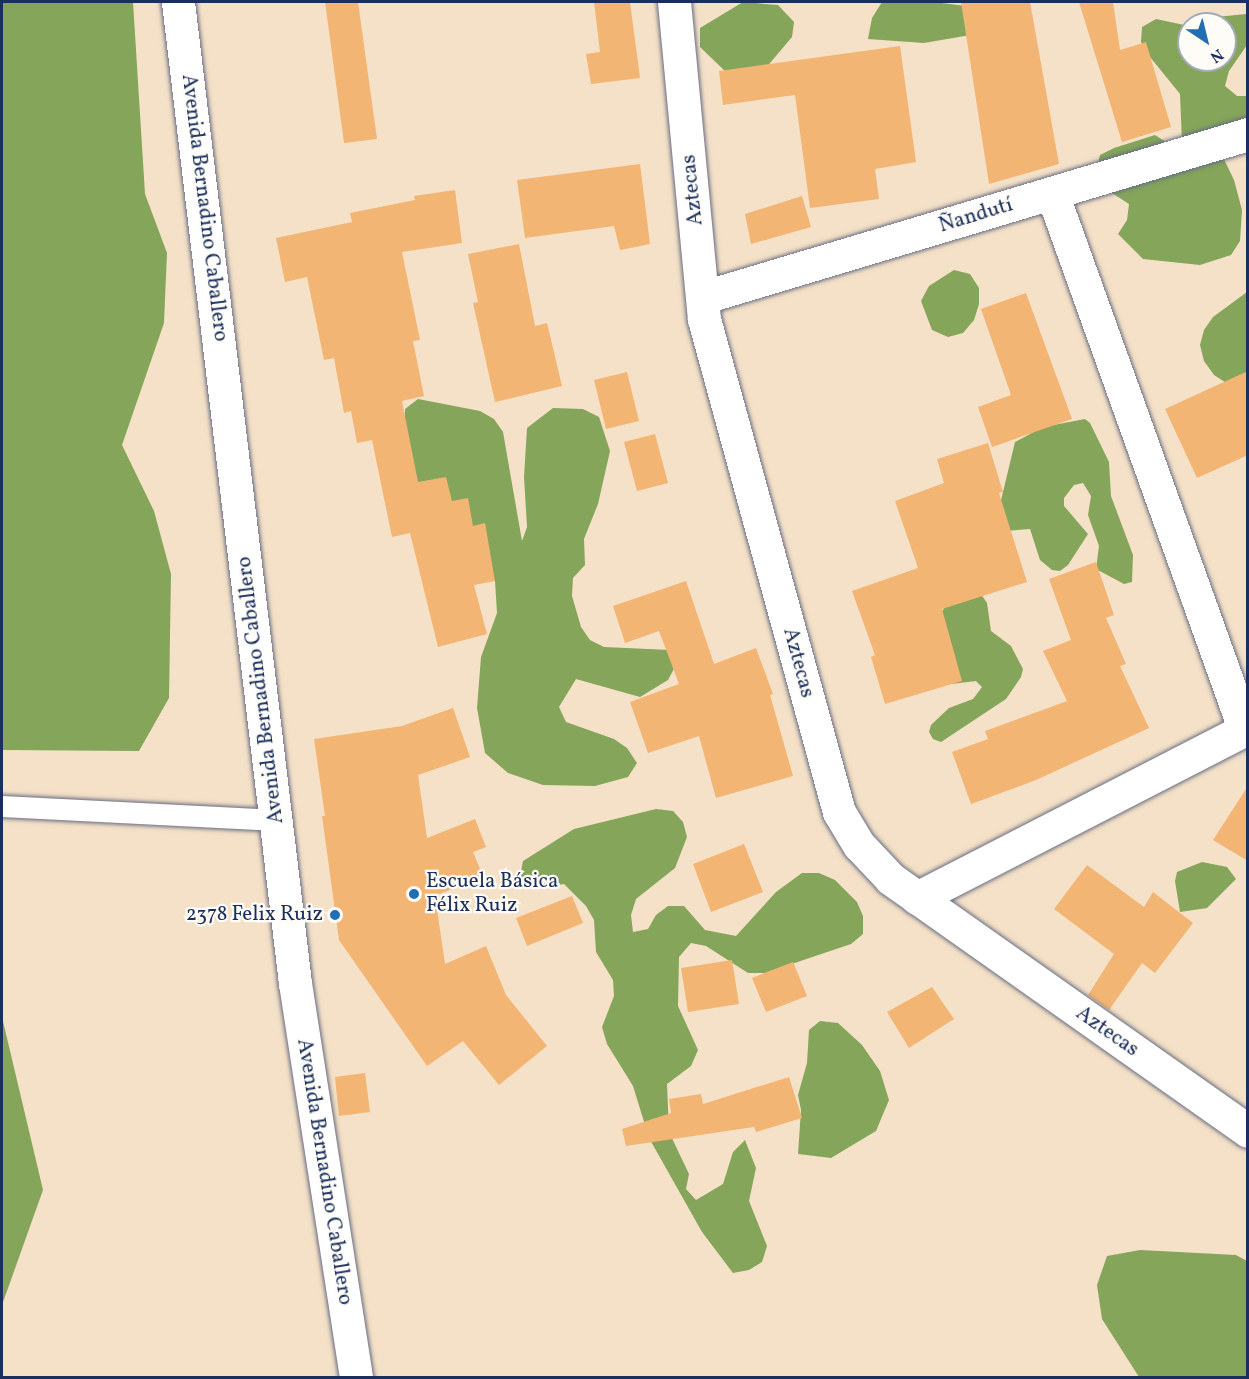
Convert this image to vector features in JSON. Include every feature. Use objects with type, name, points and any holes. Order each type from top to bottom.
[{"type":"street","name":"Avenida Bernadino Caballero","points":[[178,2],[295,983],[356,1377]]},
{"type":"street","name":"Aztecas","points":[[674,2],[704,297],[704,319],[839,812],[859,845],[891,879],[1248,1131]]},
{"type":"street","name":"Ñandutí","points":[[704,297],[1248,134]]},
{"type":"street","points":[[917,898],[1246,728],[1052,194]]},
{"type":"lane","points":[[2,806],[277,820]]},
{"type":"green space","points":[[2,2],[133,2],[145,194],[167,253],[164,323],[122,445],[154,511],[171,574],[169,698],[139,751],[2,750]]},
{"type":"green space","points":[[743,2],[778,5],[794,22],[792,37],[759,76],[726,72],[700,47],[700,28]]},
{"type":"green space","points":[[882,2],[934,2],[966,6],[976,34],[924,43],[868,39],[872,18]]},
{"type":"green space","points":[[1246,14],[1247,45],[1237,59],[1237,15]]},
{"type":"green space","points":[[1156,19],[1177,23],[1177,72],[1229,72],[1225,86],[1237,96],[1247,96],[1247,121],[1220,151],[1234,180],[1242,210],[1240,241],[1231,255],[1200,265],[1143,259],[1118,234],[1127,220],[1129,204],[1101,186],[1096,170],[1100,155],[1114,148],[1155,135],[1169,144],[1182,142],[1180,94],[1150,57],[1141,42],[1142,27]]},
{"type":"green space","points":[[954,270],[970,274],[979,288],[979,304],[974,320],[963,333],[948,337],[932,330],[921,301],[929,286]]},
{"type":"green space","points":[[1247,292],[1247,387],[1228,384],[1214,375],[1204,361],[1200,345],[1204,330],[1213,317]]},
{"type":"green space","points":[[418,399],[480,411],[494,419],[503,432],[522,541],[527,527],[524,477],[527,428],[553,408],[583,409],[599,417],[610,451],[598,504],[584,539],[585,565],[573,578],[572,596],[581,627],[590,640],[604,647],[670,650],[676,665],[668,680],[640,697],[576,679],[559,707],[566,722],[614,739],[627,748],[637,763],[628,777],[595,786],[543,785],[508,773],[485,753],[477,708],[481,657],[497,613],[495,581],[428,505],[404,463],[405,409]]},
{"type":"green space","points":[[1085,419],[1090,423],[1109,462],[1111,496],[1133,555],[1132,582],[1124,584],[1096,569],[1099,546],[1088,515],[1091,496],[1083,483],[1074,485],[1064,498],[1064,506],[1088,534],[1068,565],[1060,571],[1052,570],[1040,560],[1030,529],[1005,531],[997,517],[1015,442],[1043,427]]},
{"type":"green space","points":[[978,590],[987,603],[991,631],[1011,646],[1023,669],[1021,677],[1006,699],[941,742],[933,739],[929,732],[931,725],[949,708],[973,699],[982,687],[976,681],[951,684],[940,615],[953,593]]},
{"type":"green space","points":[[656,809],[673,811],[683,822],[687,837],[675,868],[636,899],[631,915],[633,932],[648,929],[656,915],[668,906],[684,906],[705,930],[736,936],[776,892],[802,873],[819,873],[835,880],[857,902],[863,916],[863,934],[851,944],[765,973],[748,973],[706,946],[691,943],[679,957],[678,1006],[698,1050],[691,1066],[667,1084],[669,1132],[689,1174],[686,1189],[696,1200],[723,1184],[733,1152],[745,1140],[756,1168],[749,1201],[767,1246],[762,1262],[749,1270],[733,1273],[702,1232],[649,1138],[633,1086],[607,1044],[602,1027],[614,996],[613,980],[596,952],[594,920],[586,906],[564,884],[531,889],[520,877],[523,861],[574,829]]},
{"type":"green space","points":[[1202,862],[1227,867],[1236,879],[1207,908],[1180,912],[1175,881],[1177,872]]},
{"type":"green space","points":[[2,1017],[43,1190],[2,1305]]},
{"type":"green space","points":[[820,1021],[838,1023],[862,1045],[880,1071],[889,1100],[876,1131],[831,1158],[798,1154],[801,1110],[798,1095],[807,1063],[809,1030]]},
{"type":"green space","points":[[1140,1250],[1236,1255],[1247,1261],[1247,1377],[1139,1377],[1102,1319],[1097,1285],[1107,1256]]},
{"type":"building","points":[[325,2],[358,2],[377,139],[344,143]]},
{"type":"building","points":[[594,2],[630,2],[640,78],[591,84],[586,54],[600,52]]},
{"type":"building","points":[[961,2],[1030,2],[1059,164],[989,184]]},
{"type":"building","points":[[1079,2],[1113,2],[1120,50],[1146,42],[1171,127],[1122,142]]},
{"type":"building","points":[[900,46],[916,162],[875,169],[879,199],[810,208],[795,95],[723,105],[719,71]]},
{"type":"building","points":[[640,164],[650,244],[620,250],[614,226],[525,238],[517,180]]},
{"type":"building","points":[[455,190],[462,243],[402,252],[420,340],[413,341],[424,396],[402,401],[418,482],[446,477],[452,501],[468,498],[473,526],[485,523],[495,581],[474,585],[487,634],[438,647],[410,533],[392,537],[372,440],[357,443],[351,411],[344,413],[334,358],[324,360],[307,277],[285,282],[276,238],[352,222],[350,213],[415,200],[414,196]]},
{"type":"building","points":[[802,196],[811,227],[751,244],[745,214]]},
{"type":"building","points":[[519,244],[535,326],[547,323],[562,386],[495,402],[473,303],[478,302],[468,254]]},
{"type":"building","points":[[1026,293],[1072,419],[992,447],[978,407],[1011,395],[981,309]]},
{"type":"building","points":[[1248,371],[1248,455],[1197,478],[1165,409]]},
{"type":"building","points":[[627,372],[639,421],[606,429],[594,380]]},
{"type":"building","points":[[655,434],[668,483],[637,491],[624,442]]},
{"type":"building","points":[[988,443],[1003,492],[999,493],[1027,582],[942,609],[962,681],[885,704],[871,657],[875,655],[852,591],[918,568],[895,501],[944,483],[937,459]]},
{"type":"building","points":[[1096,562],[1114,615],[1106,618],[1126,664],[1120,666],[1149,728],[1036,780],[971,804],[952,752],[988,739],[985,731],[1067,701],[1043,651],[1071,640],[1049,579]]},
{"type":"building","points":[[686,581],[714,664],[756,648],[773,694],[770,695],[793,776],[716,798],[699,736],[648,753],[630,702],[679,684],[659,631],[625,643],[613,606]]},
{"type":"building","points":[[453,708],[470,757],[418,775],[427,838],[475,819],[486,847],[473,852],[483,876],[435,896],[445,964],[486,946],[506,995],[547,1046],[499,1085],[463,1041],[427,1066],[339,940],[322,816],[325,816],[314,739],[402,726]]},
{"type":"building","points":[[1248,786],[1248,861],[1213,840]]},
{"type":"building","points":[[744,844],[763,892],[711,912],[693,864]]},
{"type":"building","points":[[1087,865],[1144,907],[1153,892],[1193,923],[1155,973],[1142,963],[1109,1010],[1088,995],[1114,954],[1054,909]]},
{"type":"building","points":[[572,896],[583,923],[527,946],[516,918]]},
{"type":"building","points":[[732,960],[739,1004],[688,1012],[681,968]]},
{"type":"building","points":[[793,962],[807,996],[766,1012],[752,978]]},
{"type":"building","points":[[932,987],[954,1019],[909,1048],[887,1012]]},
{"type":"building","points":[[365,1073],[370,1112],[339,1116],[335,1077]]},
{"type":"building","points":[[789,1077],[802,1118],[756,1132],[754,1127],[626,1146],[622,1129],[671,1113],[669,1099],[701,1094],[703,1104]]},
{"type":"place","name":"Escuela Básica Félix Ruiz","points":[[414,894]]},
{"type":"place","name":"2378 Felix Ruiz","points":[[335,915]]}]
